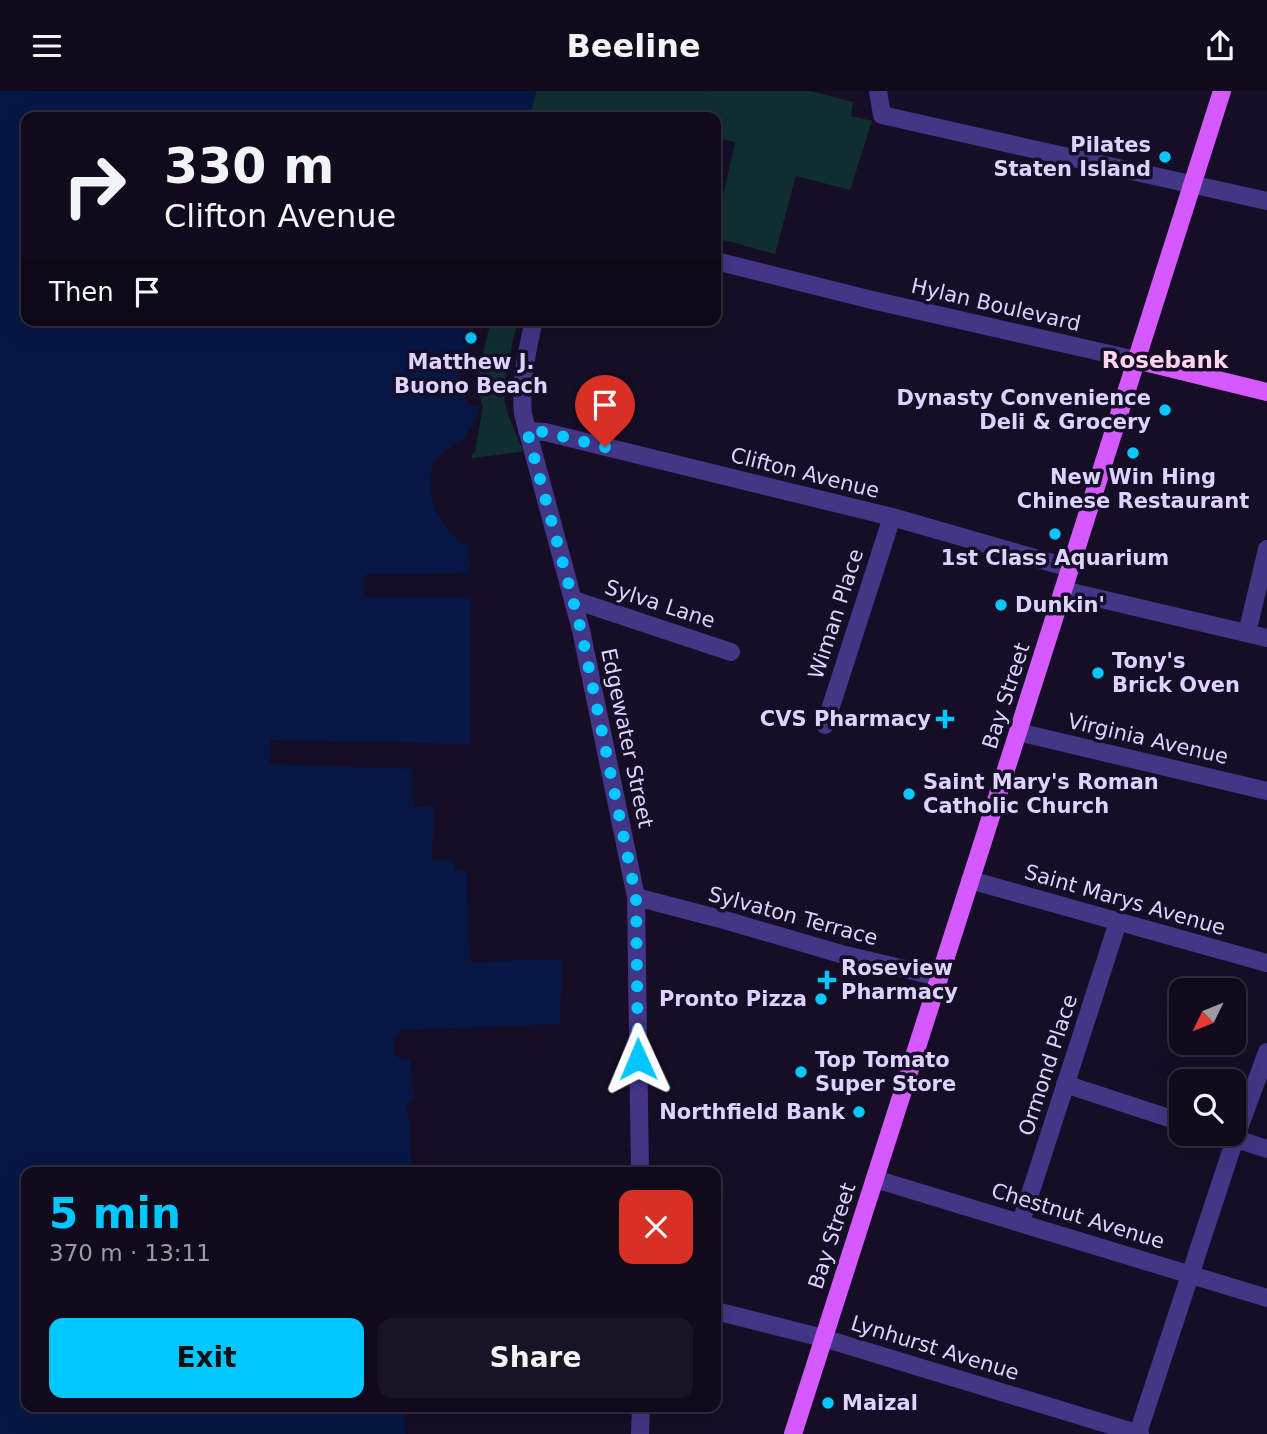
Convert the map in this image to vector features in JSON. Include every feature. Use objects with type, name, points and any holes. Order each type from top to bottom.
[{"type":"main road","name":"Bay Street","points":[[793,1434],[1222,91]]},
{"type":"main road","name":"Hylan Boulevard","points":[[1136,361],[1267,392]]},
{"type":"street","points":[[878,91],[882,114],[1267,201]]},
{"type":"street","name":"Hylan Boulevard","points":[[721,262],[1136,361]]},
{"type":"street","name":"Edgewater Street","points":[[533,326],[522,388],[523,414],[574,600],[636,897],[640,1167]]},
{"type":"street","name":"Clifton Avenue","points":[[527,431],[545,432],[892,517],[1070,568]]},
{"type":"street","name":"Wiman Place","points":[[825,725],[892,517]]},
{"type":"street","points":[[1247,633],[1267,549]]},
{"type":"street","points":[[1063,590],[1267,638]]},
{"type":"street","name":"Sylva Lane","points":[[574,600],[731,652]]},
{"type":"street","name":"Virginia Avenue","points":[[1018,732],[1267,791]]},
{"type":"street","name":"Saint Marys Avenue","points":[[970,880],[1267,963]]},
{"type":"street","name":"Sylvaton Terrace","points":[[636,897],[841,954],[939,977]]},
{"type":"street","name":"Ormond Place","points":[[1021,1222],[1118,922]]},
{"type":"street","points":[[1246,1099],[1266,1061]]},
{"type":"street","points":[[1066,1084],[1169,1118]]},
{"type":"street","points":[[1246,1142],[1267,1149]]},
{"type":"street","points":[[1139,1434],[1190,1274],[1224,1146]]},
{"type":"street","name":"Chestnut Avenue","points":[[875,1179],[1267,1299]]},
{"type":"street","name":"Lynhurst Avenue","points":[[721,1312],[823,1338],[1139,1434]]},
{"type":"street","points":[[640,1434],[641,1412]]},
{"type":"green space","points":[[536,91],[811,91],[853,102],[851,116],[872,121],[850,190],[796,176],[775,254],[721,239],[721,204],[735,142],[721,139],[721,112],[531,112]]},
{"type":"green space","points":[[486,326],[517,326],[504,394],[508,415],[523,450],[521,452],[472,458],[473,383]]},
{"type":"water","points":[[0,91],[536,91],[531,112],[21,112],[21,326],[486,326],[473,383],[479,406],[471,451],[447,458],[446,489],[467,535],[471,597],[471,757],[414,807],[434,807],[432,859],[454,861],[455,871],[467,871],[470,962],[562,959],[560,1024],[400,1030],[393,1043],[393,1053],[398,1058],[410,1060],[414,1100],[406,1103],[412,1167],[21,1167],[21,1412],[404,1412],[405,1434],[0,1434]]},
{"type":"pier","points":[[474,326],[490,326],[476,383],[483,406],[475,452],[450,461],[447,471],[449,488],[466,527],[467,545],[451,534],[435,510],[430,477],[437,457],[464,438],[477,417],[479,406],[468,404],[464,398],[460,376]]},
{"type":"pier","points":[[469,573],[471,597],[363,597],[365,574]]},
{"type":"pier","points":[[270,740],[471,744],[471,757],[413,807],[412,769],[269,764]]},
{"type":"place","name":"Pilates Staten Island","points":[[1165,157]]},
{"type":"place","name":"Matthew J. Buono Beach","points":[[471,338]]},
{"type":"place","name":"Dynasty Convenience Deli & Grocery","points":[[1165,410]]},
{"type":"place","name":"New Win Hing Chinese Restaurant","points":[[1133,453]]},
{"type":"place","name":"1st Class Aquarium","points":[[1055,534]]},
{"type":"place","name":"Dunkin'","points":[[1001,605]]},
{"type":"place","name":"Tony's Brick Oven","points":[[1098,673]]},
{"type":"place","name":"CVS Pharmacy","points":[[945,719]]},
{"type":"place","name":"Saint Mary's Roman Catholic Church","points":[[909,794]]},
{"type":"place","name":"Roseview Pharmacy","points":[[827,980]]},
{"type":"place","name":"Pronto Pizza","points":[[821,999]]},
{"type":"place","name":"Top Tomato Super Store","points":[[801,1072]]},
{"type":"place","name":"Northfield Bank","points":[[859,1112]]},
{"type":"place","name":"Maizal","points":[[828,1403]]},
{"type":"district","name":"Rosebank","points":[[1165,360]]},
{"type":"route","points":[[605,447],[545,432],[527,431],[574,600],[636,897],[638,1059]]}]
